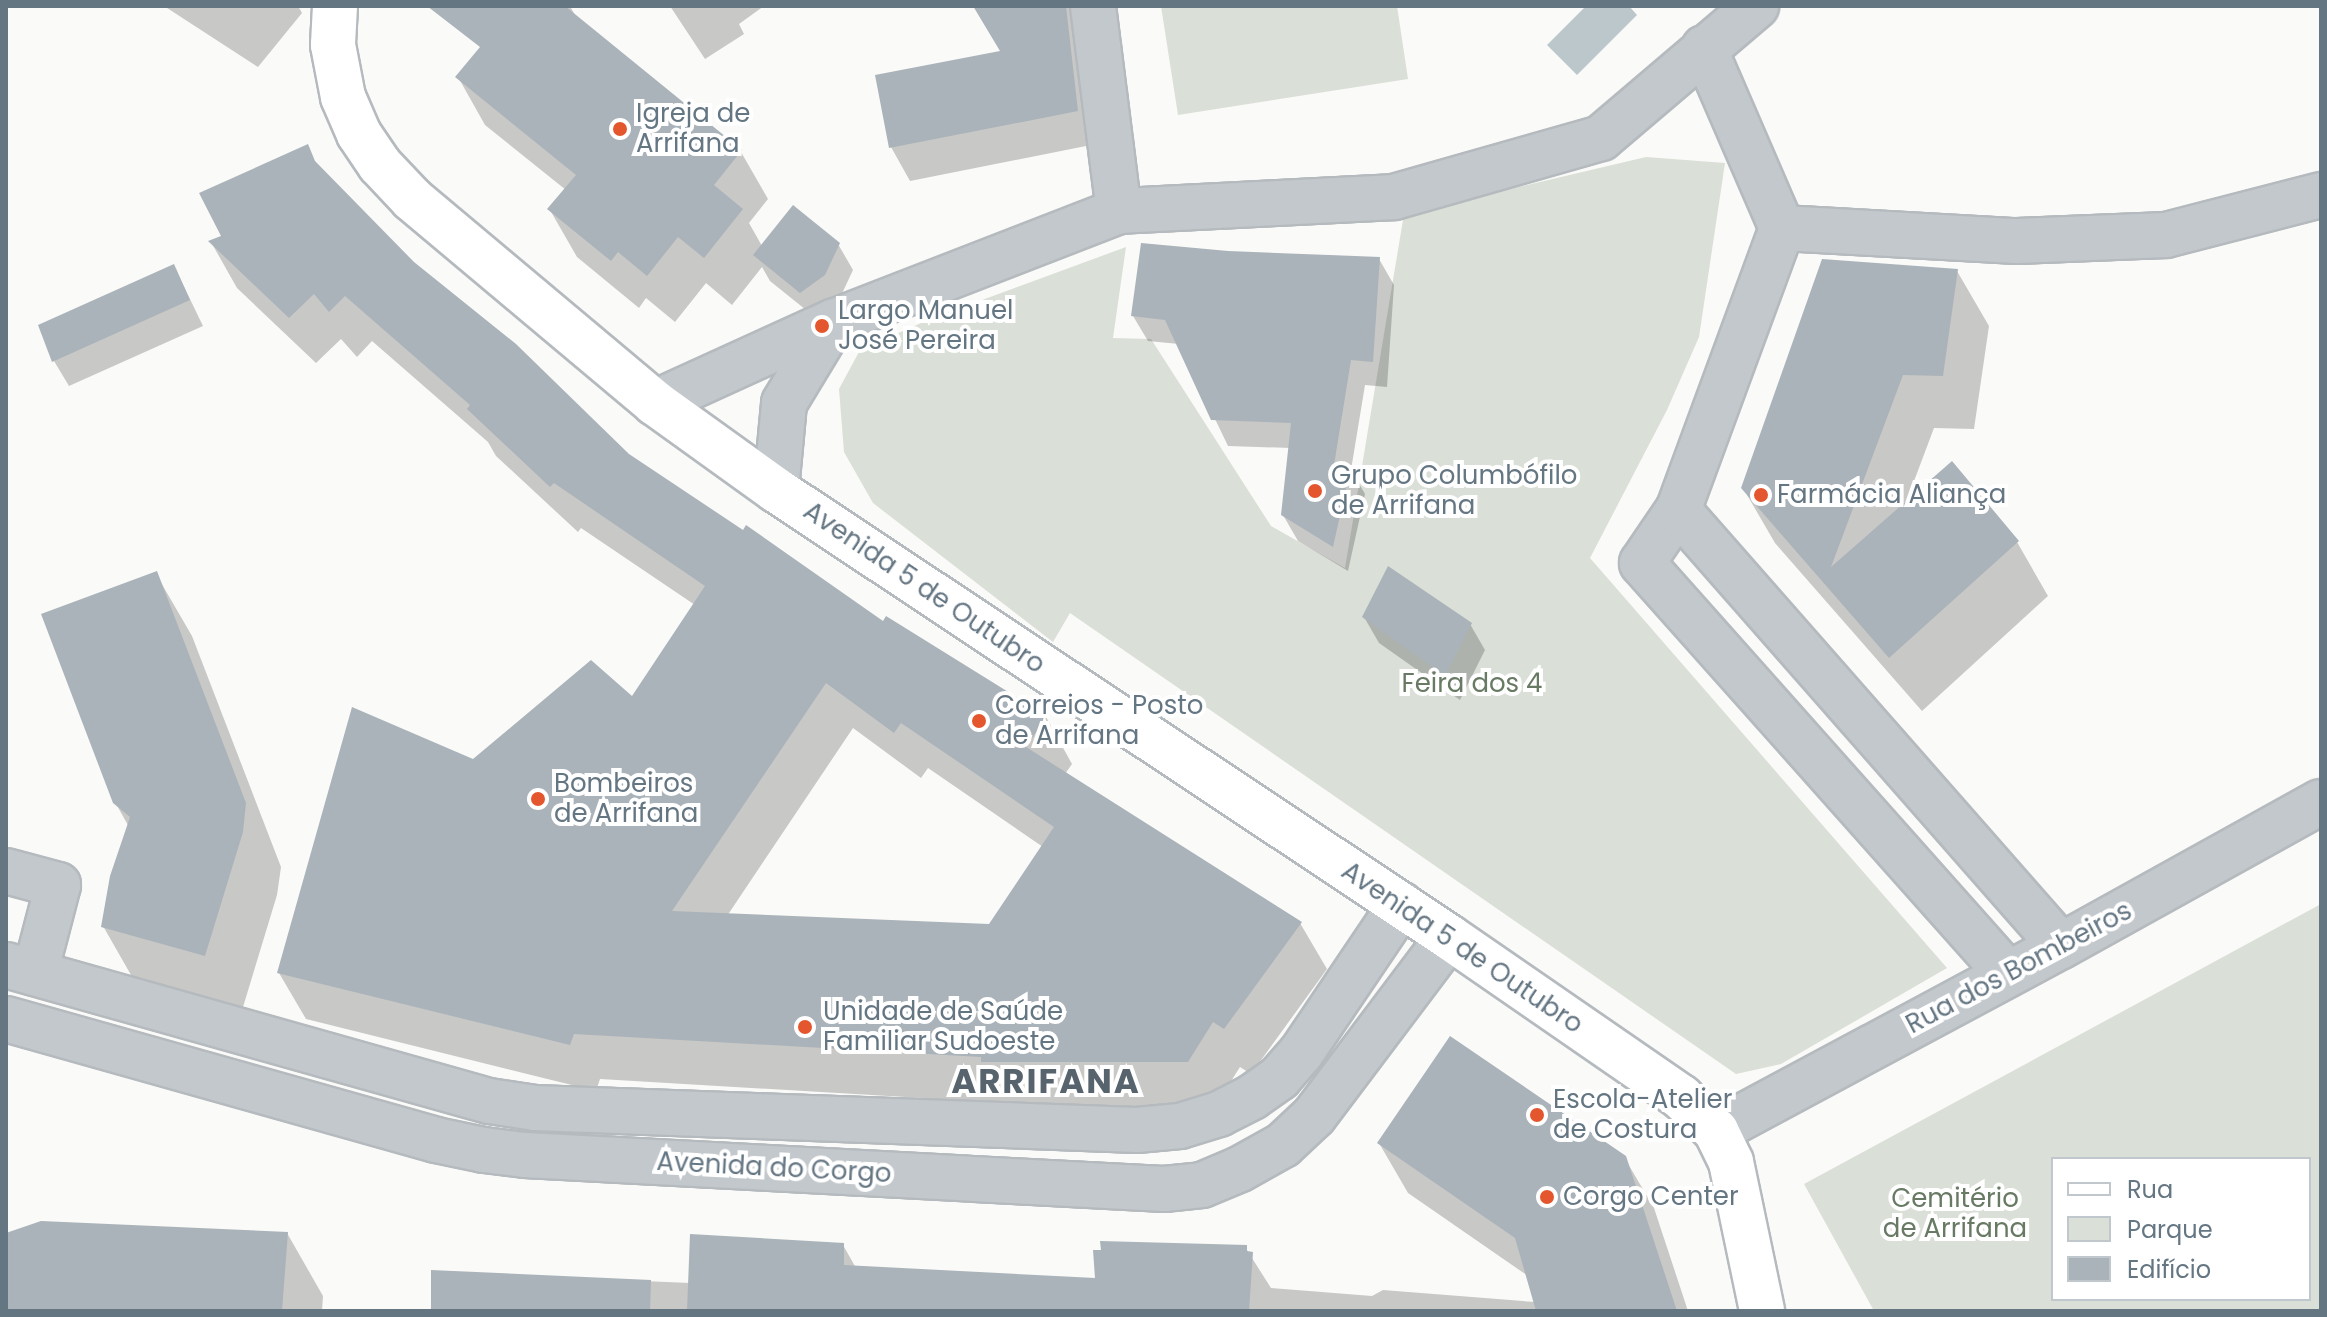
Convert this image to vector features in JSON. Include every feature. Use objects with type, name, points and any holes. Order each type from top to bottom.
[{"type":"main road","name":"Avenida 5 de Outubro","points":[[335,6],[333,45],[343,97],[359,134],[380,165],[412,199],[655,403],[776,490],[1449,937],[1681,1097],[1716,1131],[1731,1162],[1762,1311]]},
{"type":"street","points":[[1093,6],[1119,211]]},
{"type":"street","points":[[655,403],[833,322],[1119,211],[1394,197],[1601,138],[1756,6]]},
{"type":"street","points":[[1704,48],[1782,228],[1678,510],[1642,563],[2007,973]]},
{"type":"street","points":[[1782,228],[2017,241],[2166,235],[2321,195]]},
{"type":"street","points":[[776,490],[784,403],[833,322]]},
{"type":"street","points":[[1678,510],[2061,946]]},
{"type":"street","points":[[1778,715],[1822,673]]},
{"type":"street","name":"Rua dos Bombeiros","points":[[1716,1131],[2321,802]]},
{"type":"street","points":[[6,871],[58,885],[20,969]]},
{"type":"street","name":"Avenida do Corgo","points":[[20,969],[489,1101],[535,1108],[1137,1130],[1180,1126],[1219,1114],[1252,1097],[1279,1078],[1301,1053],[1401,905]]},
{"type":"street","name":"Avenida do Corgo","points":[[6,1019],[420,1135],[484,1150],[525,1155],[1164,1189],[1202,1185],[1240,1169],[1283,1145],[1314,1116],[1449,937]]},
{"type":"green space","points":[[1161,6],[1397,6],[1408,79],[1178,115]]},
{"type":"green space","name":"Feira dos 4","points":[[1646,157],[1725,163],[1699,337],[1667,410],[1590,558],[1947,968],[1781,1064],[1736,1074],[1070,613],[1053,642],[873,503],[844,452],[839,389],[860,350],[928,320],[1126,247],[1113,338],[1151,339],[1271,526],[1345,568],[1404,214]]},
{"type":"green space","name":"Cemitério de Arrifana","points":[[2321,904],[2321,1311],[1874,1311],[1804,1184]]},
{"type":"shaded area","points":[[1586,6],[1629,6],[1637,15],[1577,75],[1547,45]]},
{"type":"building","name":"Igreja de Arrifana","points":[[427,6],[565,6],[742,150],[714,185],[743,209],[704,258],[678,237],[647,276],[618,252],[611,261],[547,209],[576,175],[455,77],[480,47]]},
{"type":"building","points":[[973,6],[1066,6],[1078,111],[889,148],[875,75],[1000,51]]},
{"type":"building","points":[[308,144],[315,161],[414,262],[516,344],[629,454],[743,530],[746,525],[883,621],[886,616],[1047,716],[1026,747],[1302,922],[1224,1029],[1213,1022],[1188,1062],[981,1062],[981,1057],[574,1034],[570,1045],[277,973],[352,707],[473,759],[591,660],[632,696],[705,586],[554,483],[550,487],[467,409],[470,405],[345,296],[329,312],[314,294],[289,318],[208,241],[221,236],[199,193]],"holes":[[[826,683],[894,733],[901,723],[1054,827],[989,924],[672,911]]]},
{"type":"building","points":[[793,205],[840,243],[825,275],[800,293],[753,255]]},
{"type":"building","points":[[1141,243],[1228,251],[1380,257],[1373,362],[1351,360],[1334,465],[1351,466],[1333,547],[1281,515],[1291,423],[1211,420],[1165,320],[1131,316]]},
{"type":"building","points":[[1822,259],[1958,269],[1943,376],[1903,375],[1831,567],[1952,461],[2019,541],[1889,658],[1741,488]]},
{"type":"building","points":[[174,264],[190,300],[52,362],[38,325]]},
{"type":"building","points":[[1388,566],[1472,623],[1445,676],[1362,617]]},
{"type":"building","points":[[157,571],[246,803],[243,832],[205,956],[101,927],[110,876],[130,817],[113,803],[41,614]]},
{"type":"building","name":"Corgo Center","points":[[1450,1036],[1626,1156],[1677,1311],[1536,1311],[1515,1238],[1377,1143]]},
{"type":"building","points":[[41,1221],[288,1232],[282,1311],[6,1311],[6,1233]]},
{"type":"building","points":[[690,1234],[844,1243],[844,1265],[1095,1278],[1093,1250],[1101,1250],[1100,1241],[1247,1245],[1247,1251],[1253,1252],[1249,1311],[687,1311]]},
{"type":"building","points":[[431,1270],[651,1280],[650,1311],[431,1311]]},
{"type":"place","name":"Igreja de Arrifana","points":[[620,129]]},
{"type":"place","name":"Largo Manuel José Pereira","points":[[822,326]]},
{"type":"place","name":"Grupo Columbófilo de Arrifana","points":[[1315,491]]},
{"type":"place","name":"Farmácia Aliança","points":[[1761,495]]},
{"type":"place","name":"Correios - Posto de Arrifana","points":[[979,721]]},
{"type":"place","name":"Bombeiros de Arrifana","points":[[538,799]]},
{"type":"place","name":"Unidade de Saúde Familiar Sudoeste","points":[[805,1027]]},
{"type":"place","name":"Escola-Atelier de Costura","points":[[1537,1115]]},
{"type":"place","name":"Corgo Center","points":[[1547,1197]]},
{"type":"district","name":"ARRIFANA","points":[[1046,1082]]}]
